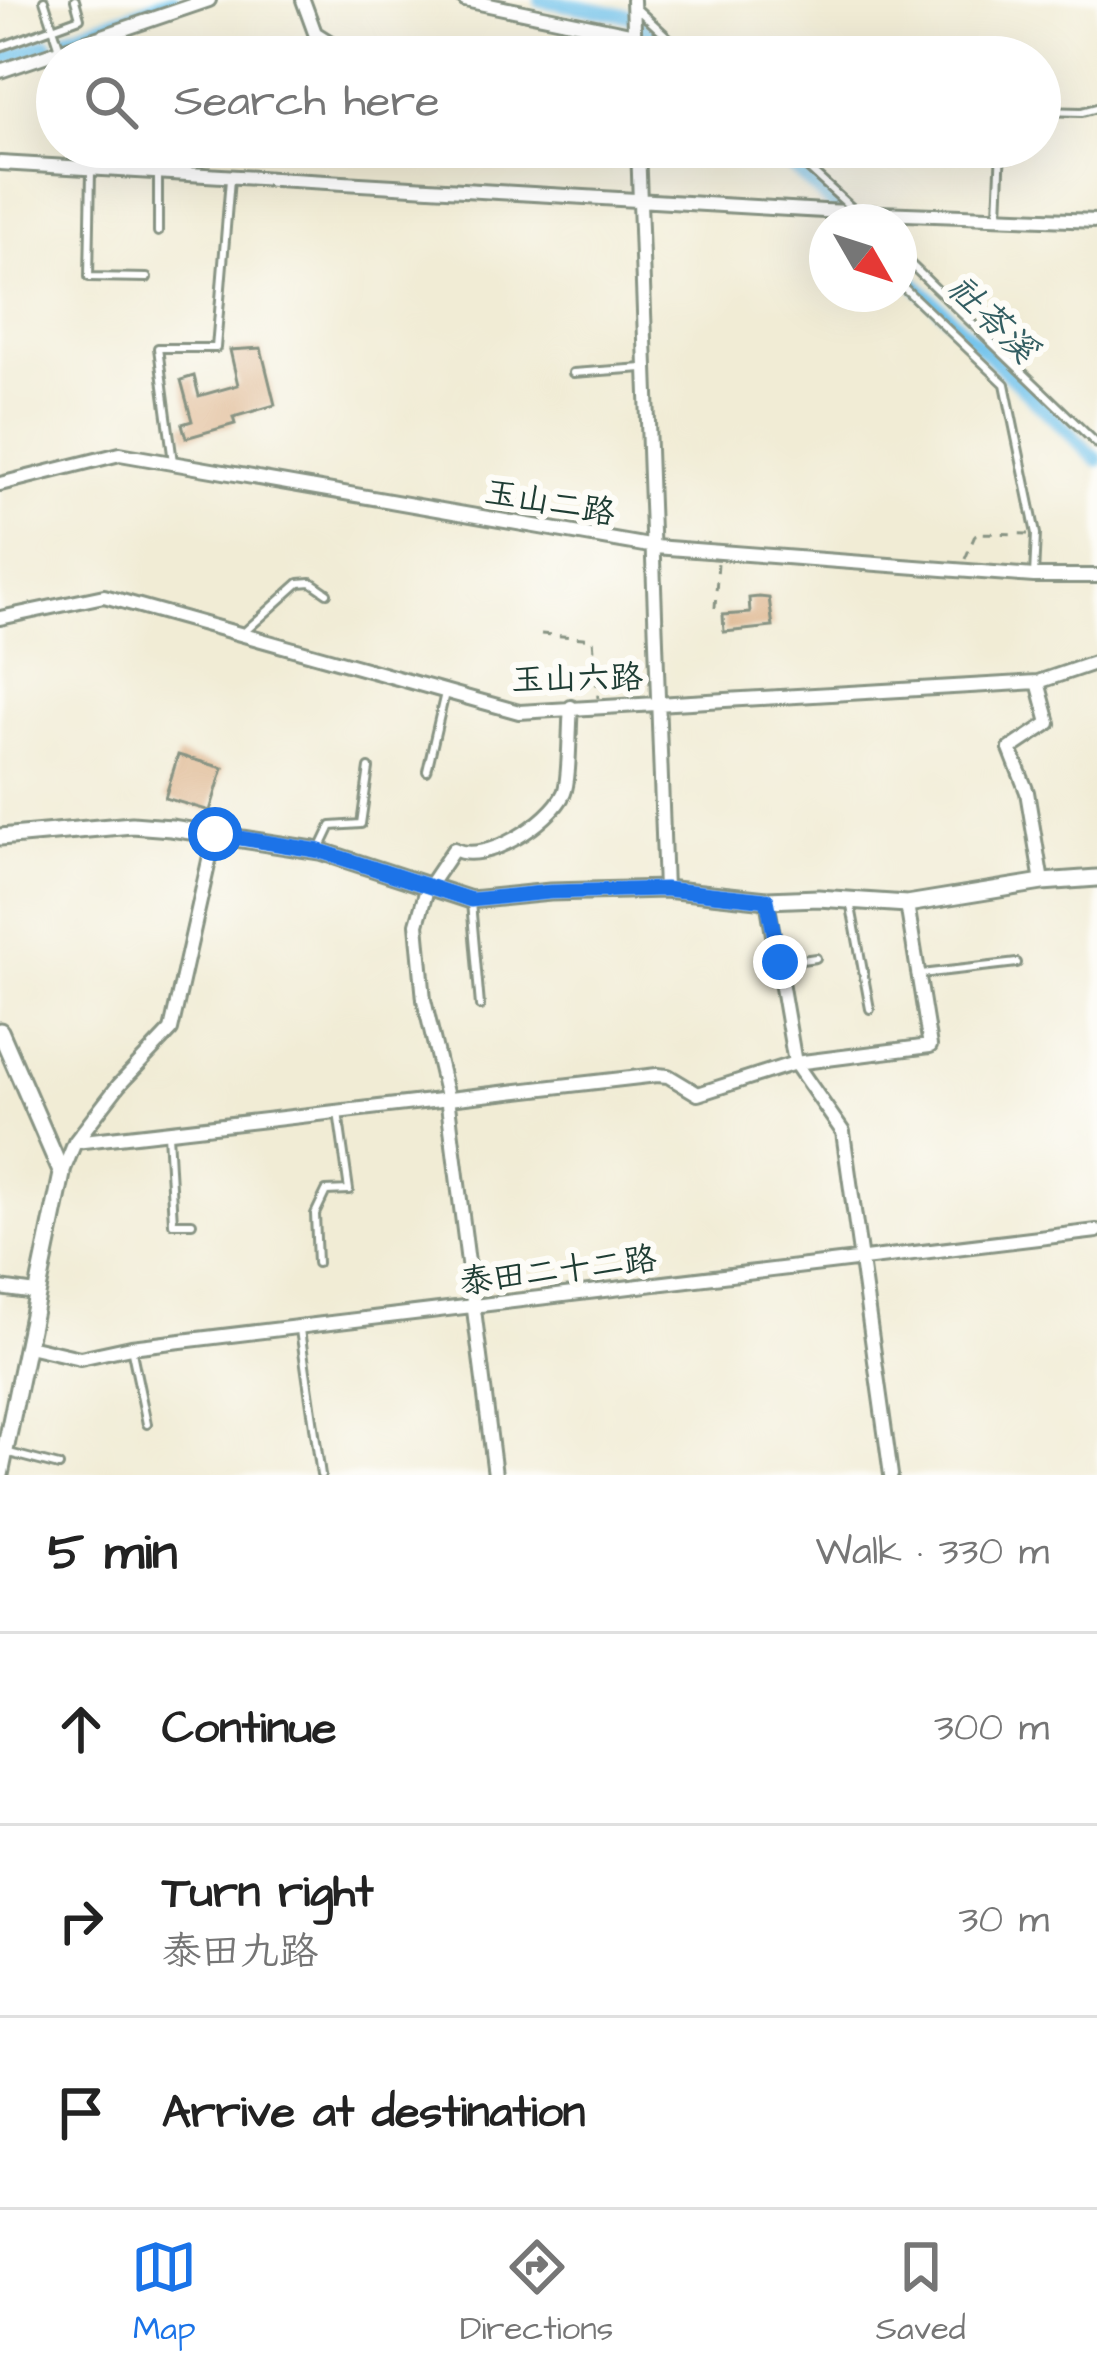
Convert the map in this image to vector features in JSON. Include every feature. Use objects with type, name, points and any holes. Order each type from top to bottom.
[{"type":"street","points":[[100,36],[209,0]]},
{"type":"street","points":[[303,0],[320,36]]},
{"type":"street","points":[[465,0],[634,35],[634,7]]},
{"type":"street","points":[[0,71],[36,58]]},
{"type":"street","points":[[0,164],[36,165]]},
{"type":"street","points":[[105,168],[809,210]]},
{"type":"street","points":[[638,168],[665,889]]},
{"type":"street","points":[[917,217],[1097,221]]},
{"type":"street","name":"玉山二路","points":[[0,484],[121,454],[655,547],[1034,576],[1097,576]]},
{"type":"street","name":"玉山六路","points":[[0,618],[104,596],[519,712],[1038,682],[1097,662]]},
{"type":"street","points":[[1038,682],[1049,722],[1010,749],[1027,792],[1042,882]]},
{"type":"street","points":[[495,1475],[447,1097],[424,1000],[417,924],[427,889],[454,849],[478,855],[505,845],[534,825],[565,792],[571,707]]},
{"type":"street","points":[[0,837],[132,825],[215,834],[320,851],[471,900],[665,889],[767,900],[907,904],[1097,878]]},
{"type":"street","points":[[0,1472],[62,1174],[75,1142],[119,1085],[171,1030],[215,834]]},
{"type":"street","points":[[767,900],[795,1063],[843,1132],[891,1475]]},
{"type":"street","points":[[75,1142],[657,1075],[668,1076],[698,1094],[795,1063],[930,1046],[907,904]]},
{"type":"street","points":[[0,1031],[62,1174]]},
{"type":"street","name":"泰田二十二路","points":[[28,1346],[80,1358],[131,1348],[1097,1231]]},
{"type":"street","points":[[0,1288],[36,1293]]},
{"type":"lane","points":[[44,0],[55,36]]},
{"type":"lane","points":[[0,46],[80,18],[74,0]]},
{"type":"lane","points":[[634,7],[666,36]]},
{"type":"lane","points":[[1061,112],[1097,108]]},
{"type":"lane","points":[[92,168],[89,277],[147,278]]},
{"type":"lane","points":[[807,168],[847,204]]},
{"type":"lane","points":[[998,216],[1000,168]]},
{"type":"lane","points":[[158,172],[158,232]]},
{"type":"lane","points":[[173,462],[158,348],[216,348],[231,175]]},
{"type":"lane","points":[[917,270],[1097,444]]},
{"type":"lane","points":[[917,300],[1005,384],[1036,534],[1034,576]]},
{"type":"lane","points":[[573,373],[644,368]]},
{"type":"lane","points":[[240,635],[298,583],[311,582],[327,593]]},
{"type":"lane","points":[[427,772],[446,692]]},
{"type":"lane","points":[[320,851],[331,826],[362,824],[369,768]]},
{"type":"lane","points":[[471,900],[480,1006]]},
{"type":"lane","points":[[850,900],[870,1009]]},
{"type":"lane","points":[[780,962],[816,958]]},
{"type":"lane","points":[[921,974],[1016,963]]},
{"type":"lane","points":[[317,1263],[315,1214],[326,1191],[349,1190],[338,1110]]},
{"type":"lane","points":[[168,1133],[173,1223],[192,1223]]},
{"type":"lane","points":[[299,1328],[321,1475]]},
{"type":"lane","points":[[131,1348],[147,1424]]},
{"type":"lane","points":[[6,1452],[59,1466]]},
{"type":"path","points":[[961,568],[976,533],[1036,534]]},
{"type":"path","points":[[715,608],[718,554]]},
{"type":"path","points":[[541,634],[593,639],[598,706]]},
{"type":"building","points":[[261,348],[275,405],[233,417],[235,424],[186,438],[182,424],[192,421],[181,380],[194,376],[199,396],[238,385],[230,350]]},
{"type":"building","points":[[749,598],[769,598],[773,627],[724,632],[723,615],[750,613]]},
{"type":"building","points":[[178,755],[223,768],[210,811],[165,798]]},
{"type":"waterway","name":"社苓溪","points":[[70,36],[172,0]]},
{"type":"waterway","name":"社苓溪","points":[[541,0],[631,16],[652,36]]},
{"type":"waterway","name":"社苓溪","points":[[0,60],[36,48]]},
{"type":"waterway","name":"社苓溪","points":[[793,168],[832,204]]},
{"type":"waterway","name":"社苓溪","points":[[917,285],[1097,460]]},
{"type":"route","points":[[215,834],[320,851],[471,900],[665,889],[767,900],[780,962]]}]
